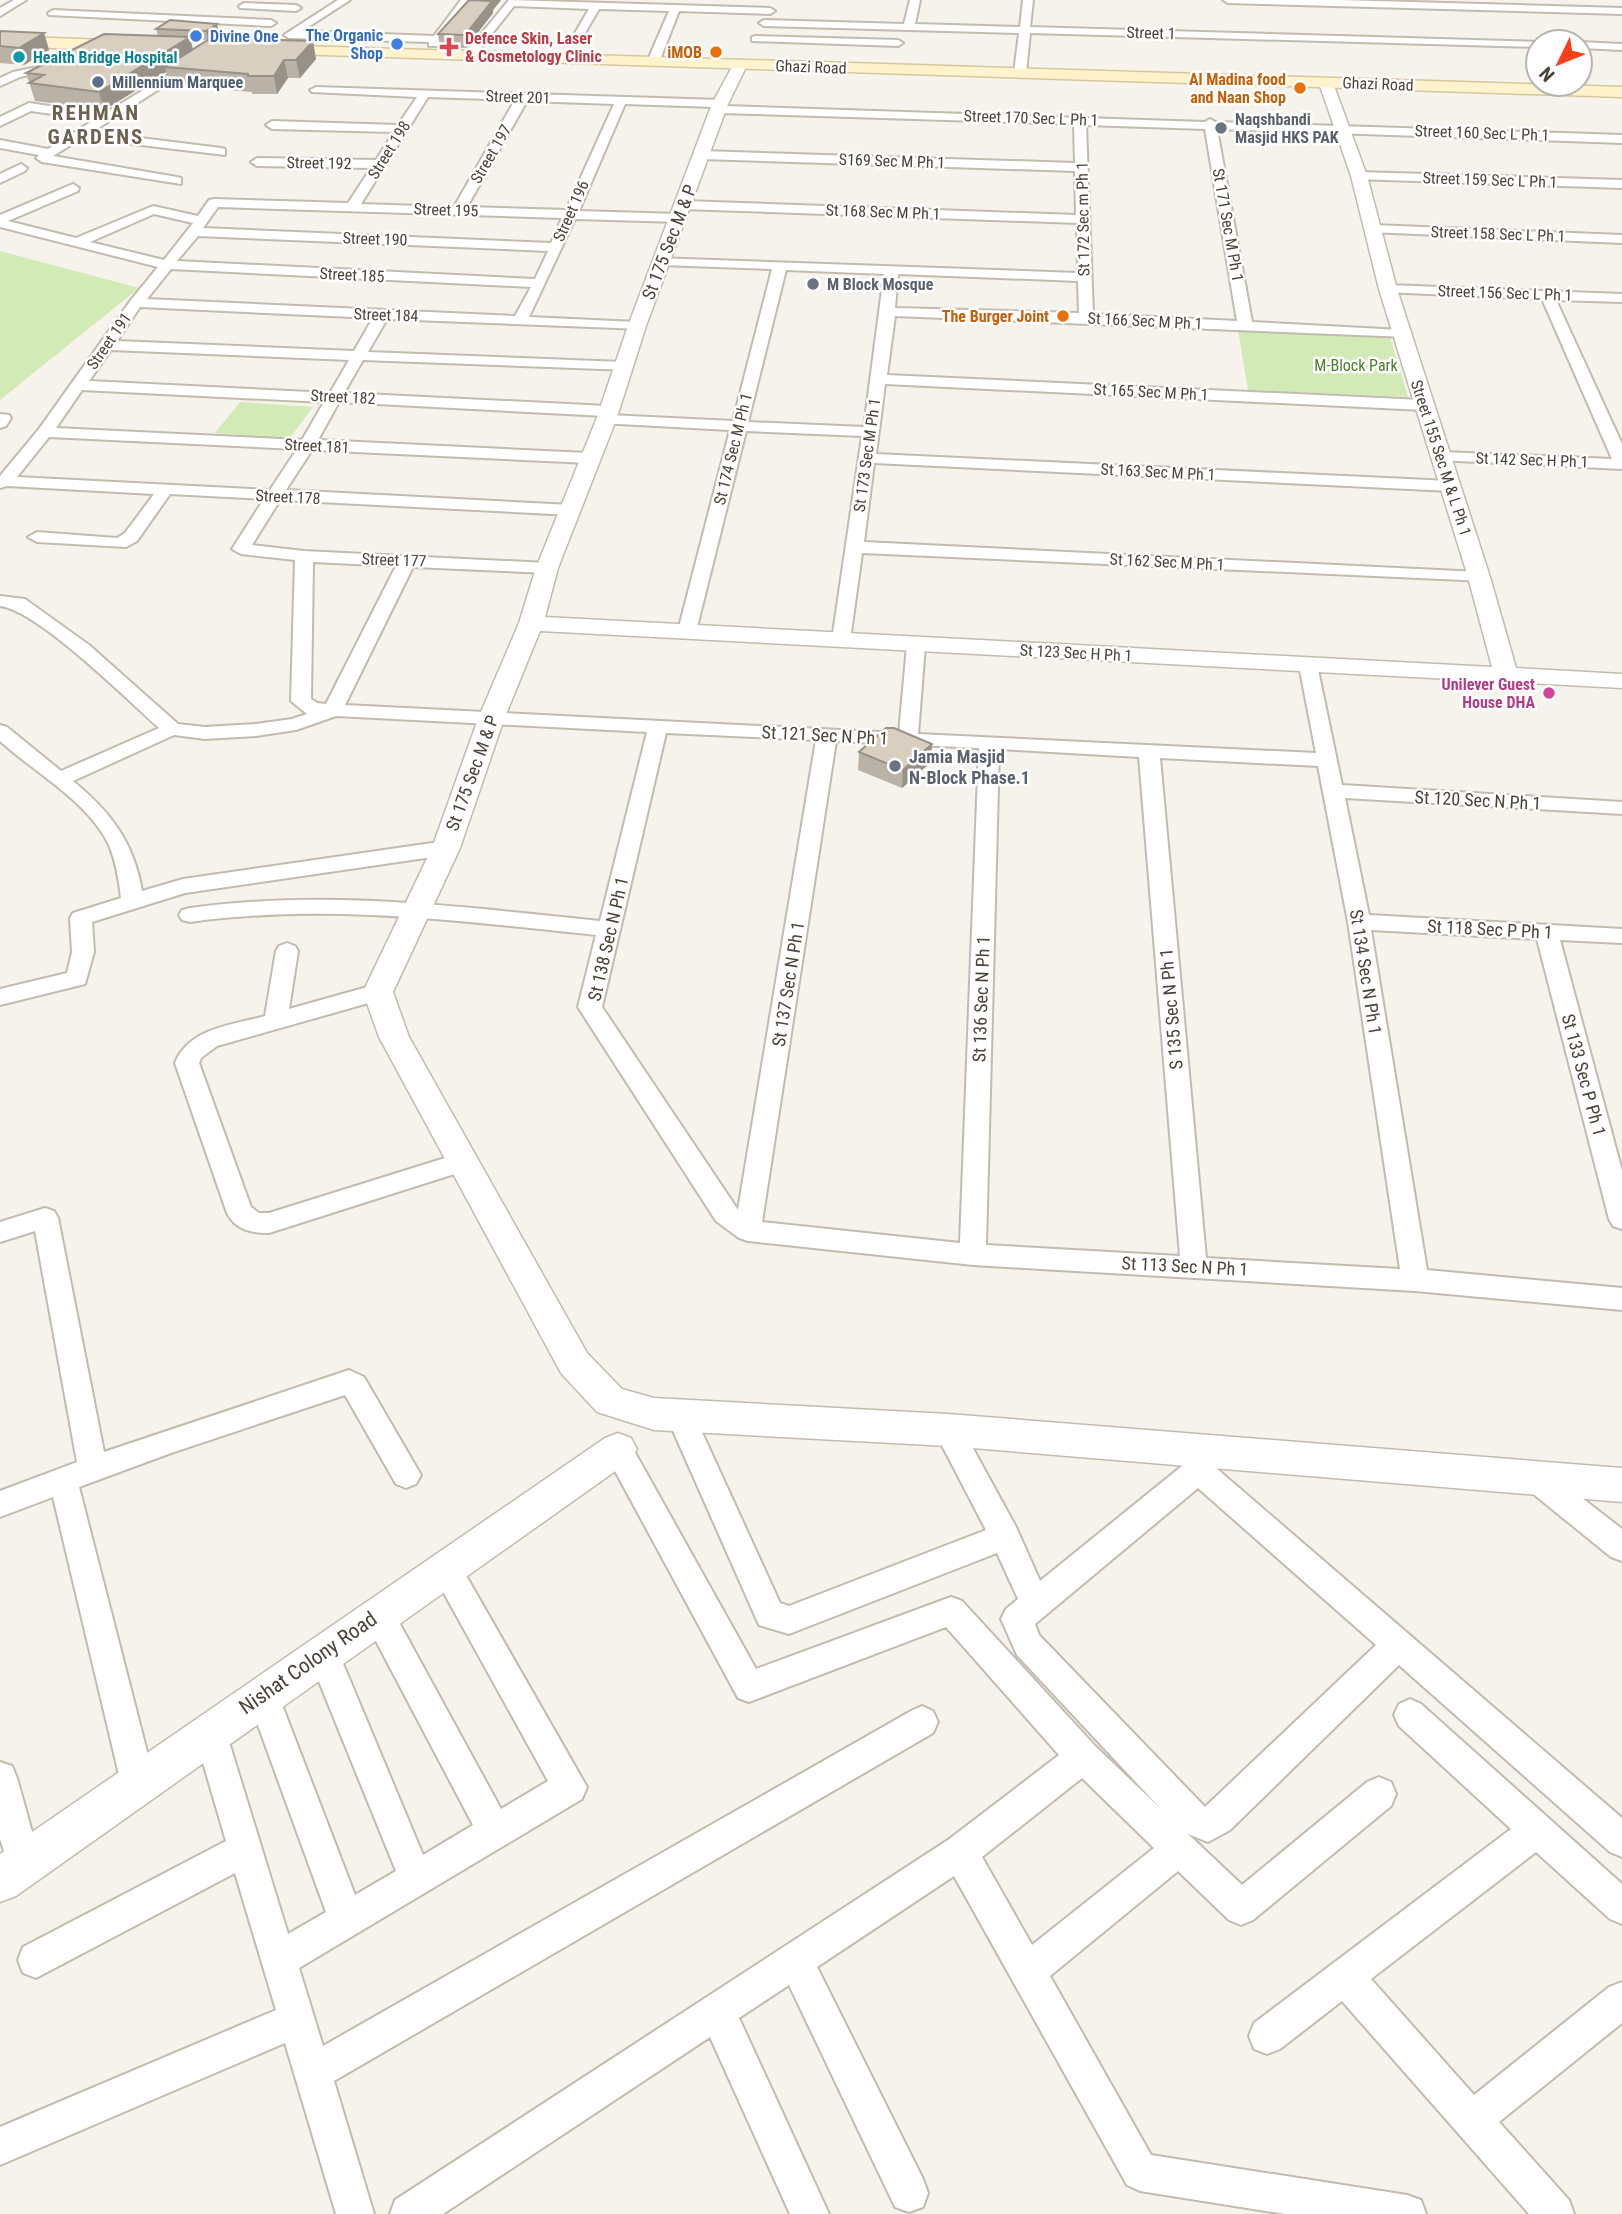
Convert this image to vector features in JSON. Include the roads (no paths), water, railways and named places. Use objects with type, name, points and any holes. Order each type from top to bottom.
[{"type":"main road","points":[[0,41],[90,55],[149,47]]},
{"type":"main road","name":"Ghazi Road","points":[[256,46],[467,57],[1622,92]]},
{"type":"main road","points":[[187,48],[211,50]]},
{"type":"street","points":[[0,13],[22,0]]},
{"type":"street","points":[[247,6],[260,0]]},
{"type":"street","points":[[256,46],[271,23],[310,0]]},
{"type":"street","points":[[256,46],[289,34],[345,0]]},
{"type":"street","points":[[426,55],[466,0]]},
{"type":"street","points":[[909,26],[915,0]]},
{"type":"street","points":[[1020,73],[1027,29],[1028,0]]},
{"type":"street","points":[[1228,0],[1622,11]]},
{"type":"street","points":[[98,15],[116,1]]},
{"type":"street","points":[[467,57],[513,2],[675,9],[772,6],[742,65]]},
{"type":"street","points":[[1348,2],[1352,15]]},
{"type":"street","points":[[233,6],[296,8]]},
{"type":"street","points":[[576,40],[595,7]]},
{"type":"street","points":[[653,62],[675,9]]},
{"type":"street","points":[[53,13],[271,23]]},
{"type":"street","name":"Street 1","points":[[764,23],[803,17],[909,26],[1524,44]]},
{"type":"street","points":[[1356,27],[1360,39]]},
{"type":"street","points":[[289,34],[437,39]]},
{"type":"street","points":[[756,39],[905,43]]},
{"type":"street","points":[[1594,46],[1622,47]]},
{"type":"street","points":[[177,181],[42,158],[211,50]]},
{"type":"street","points":[[0,83],[90,55]]},
{"type":"street","name":"St 175 Sec M & P","points":[[378,992],[446,848],[491,719],[531,624],[547,568],[607,415],[637,326],[720,106],[742,65]]},
{"type":"street","name":"Street 155 Sec M & L Ph 1","points":[[1326,82],[1359,176],[1388,289],[1479,577],[1506,674]]},
{"type":"street","name":"Street 201","points":[[316,90],[720,106]]},
{"type":"street","name":"Street 198","points":[[353,206],[425,93]]},
{"type":"street","name":"Street 197","points":[[458,211],[523,97]]},
{"type":"street","name":"Street 196","points":[[520,320],[540,284],[621,101]]},
{"type":"street","name":"Street 170 Sec L Ph 1","points":[[720,106],[1342,128]]},
{"type":"street","points":[[0,122],[29,107],[106,118]]},
{"type":"street","name":"St 172 Sec m Ph 1","points":[[1080,120],[1086,318]]},
{"type":"street","name":"St 171 Sec M Ph 1","points":[[1210,123],[1245,326]]},
{"type":"street","points":[[272,125],[402,129]]},
{"type":"street","name":"Street 160 Sec L Ph 1","points":[[1342,128],[1622,139]]},
{"type":"street","points":[[80,134],[221,152]]},
{"type":"street","points":[[0,145],[50,153]]},
{"type":"street","name":"S169 Sec M Ph 1","points":[[702,155],[1082,167]]},
{"type":"street","name":"Street 192","points":[[257,162],[380,164]]},
{"type":"street","points":[[0,178],[21,168]]},
{"type":"street","name":"Street 159 Sec L Ph 1","points":[[1359,176],[1622,184]]},
{"type":"street","points":[[0,222],[73,188]]},
{"type":"street","name":"Street 195","points":[[214,203],[353,206],[393,224],[458,211],[569,215],[681,211]]},
{"type":"street","name":"Street 191","points":[[3,482],[45,432],[136,303],[214,203]]},
{"type":"street","name":"Street 190","points":[[76,243],[153,210],[197,226],[393,224],[556,247]]},
{"type":"street","name":"St 168 Sec M Ph 1","points":[[681,211],[1083,219]]},
{"type":"street","name":"Street 185","points":[[0,222],[165,265],[355,285],[540,284]]},
{"type":"street","points":[[340,313],[393,224]]},
{"type":"street","name":"Street 158 Sec L Ph 1","points":[[1374,229],[1622,239]]},
{"type":"street","points":[[662,261],[1084,276]]},
{"type":"street","name":"St 174 Sec M Ph 1","points":[[687,631],[780,266]]},
{"type":"street","name":"St 173 Sec M Ph 1","points":[[841,640],[888,312],[891,270]]},
{"type":"street","name":"Street 156 Sec L Ph 1","points":[[1388,289],[1622,298]]},
{"type":"street","points":[[1546,295],[1622,463]]},
{"type":"street","name":"Street 184","points":[[136,303],[637,326]]},
{"type":"street","name":"St 166 Sec M Ph 1","points":[[888,312],[1086,318],[1402,334]]},
{"type":"street","points":[[274,497],[382,315]]},
{"type":"street","points":[[108,345],[623,367]]},
{"type":"street","name":"St 165 Sec M Ph 1","points":[[878,379],[1423,405]]},
{"type":"street","name":"Street 182","points":[[79,385],[335,396],[739,426],[870,432]]},
{"type":"street","name":"Street 181","points":[[45,432],[589,458]]},
{"type":"street","name":"St 142 Sec H Ph 1","points":[[1442,457],[1622,463]]},
{"type":"street","name":"St 163 Sec M Ph 1","points":[[867,458],[1450,486]]},
{"type":"street","name":"Street 178","points":[[3,482],[571,510]]},
{"type":"street","points":[[37,537],[120,543],[131,537],[165,490]]},
{"type":"street","name":"Street 177","points":[[274,497],[241,549],[304,556],[547,568]]},
{"type":"street","name":"St 162 Sec M Ph 1","points":[[855,547],[1479,577]]},
{"type":"street","points":[[304,556],[300,701],[312,709],[332,711]]},
{"type":"street","points":[[59,780],[173,729],[205,733],[256,730],[296,724],[332,711],[408,560]]},
{"type":"street","points":[[0,601],[19,603],[61,634],[173,729]]},
{"type":"street","name":"St 123 Sec H Ph 1","points":[[531,624],[1622,681]]},
{"type":"street","points":[[908,740],[916,646]]},
{"type":"street","name":"St 134 Sec N Ph 1","points":[[1308,665],[1359,922],[1415,1280]]},
{"type":"street","name":"St 121 Sec N Ph 1","points":[[332,711],[1327,761]]},
{"type":"street","name":"St 138 Sec N Ph 1","points":[[658,726],[590,1007],[725,1214],[748,1231]]},
{"type":"street","points":[[0,731],[59,780],[110,830],[126,862],[133,902]]},
{"type":"street","name":"St 137 Sec N Ph 1","points":[[748,1231],[827,736]]},
{"type":"street","name":"St 136 Sec N Ph 1","points":[[973,1255],[989,743]]},
{"type":"street","name":"S 135 Sec N Ph 1","points":[[1149,751],[1194,1266]]},
{"type":"street","name":"St 120 Sec N Ph 1","points":[[1333,791],[1622,808]]},
{"type":"street","points":[[0,997],[77,978],[83,952],[81,918],[183,886],[446,848]]},
{"type":"street","points":[[190,915],[248,907],[312,905],[417,910],[610,929]]},
{"type":"street","name":"St 118 Sec P Ph 1","points":[[1359,922],[1622,936]]},
{"type":"street","name":"St 133 Sec P Ph 1","points":[[1546,931],[1622,1219]]},
{"type":"street","points":[[276,1020],[286,951]]},
{"type":"street","points":[[461,1162],[269,1223],[254,1223],[240,1213],[187,1063],[191,1053],[209,1040],[378,992],[394,1037],[574,1363],[610,1401],[667,1414],[948,1430],[1194,1459],[1622,1485]]},
{"type":"street","points":[[0,1232],[45,1218],[93,1469]]},
{"type":"street","name":"St 113 Sec N Ph 1","points":[[748,1231],[973,1255],[1415,1280],[1622,1299]]},
{"type":"street","points":[[0,1504],[93,1469],[349,1382],[354,1385],[406,1475]]},
{"type":"street","points":[[667,1414],[770,1615],[789,1620],[1006,1536]]},
{"type":"street","points":[[948,1430],[1006,1536],[1035,1603]]},
{"type":"street","points":[[618,1449],[749,1687],[951,1611],[1083,1756],[1241,1908],[1379,1794]]},
{"type":"street","name":"Nishat Colony Road","points":[[12,1872],[323,1652],[618,1449]]},
{"type":"street","points":[[1194,1459],[1017,1619],[1028,1645],[1195,1820],[1208,1825],[1399,1644]]},
{"type":"street","points":[[1194,1459],[1622,1840]]},
{"type":"street","points":[[1535,1479],[1622,1547]]},
{"type":"street","points":[[63,1480],[138,1783]]},
{"type":"street","points":[[278,1960],[570,1787],[445,1567]]},
{"type":"street","points":[[378,1614],[495,1832]]},
{"type":"street","points":[[323,1652],[416,1878]]},
{"type":"street","points":[[263,1695],[347,1920]]},
{"type":"street","points":[[1409,1714],[1622,1907]]},
{"type":"street","points":[[312,2073],[922,1722]]},
{"type":"street","points":[[210,1732],[355,2214]]},
{"type":"street","points":[[409,2214],[960,1852],[1083,1756]]},
{"type":"street","points":[[0,1778],[12,1872]]},
{"type":"street","points":[[1267,2036],[1537,1830]]},
{"type":"street","points":[[36,1960],[245,1849]]},
{"type":"street","points":[[1027,1972],[1180,1849]]},
{"type":"street","points":[[960,1852],[1140,2172],[1407,2214]]},
{"type":"street","points":[[795,1960],[909,2193]]},
{"type":"street","points":[[1345,1977],[1555,2214]]},
{"type":"street","points":[[1472,2120],[1622,2000]]},
{"type":"street","points":[[717,2012],[810,2214]]},
{"type":"street","points":[[0,2146],[296,2020]]},
{"type":"place","name":"Divine One","points":[[196,36]]},
{"type":"place","name":"The Organic Shop","points":[[397,44]]},
{"type":"place","name":"Defence Skin, Laser & Cosmetology Clinic","points":[[449,47]]},
{"type":"place","name":"iMOB","points":[[716,52]]},
{"type":"place","name":"Health Bridge Hospital","points":[[19,57]]},
{"type":"place","name":"Millennium Marquee","points":[[98,82]]},
{"type":"place","name":"Al Madina food and Naan Shop","points":[[1300,88]]},
{"type":"place","name":"Naqshbandi Masjid HKS PAK","points":[[1221,128]]},
{"type":"place","name":"M Block Mosque","points":[[813,284]]},
{"type":"place","name":"The Burger Joint","points":[[1063,316]]},
{"type":"place","name":"Unilever Guest House DHA","points":[[1549,693]]},
{"type":"place","name":"Jamia Masjid N-Block Phase.1","points":[[895,766]]},
{"type":"district","name":"REHMAN GARDENS","points":[[96,125]]},
{"type":"park label","name":"M-Block Park","points":[[1356,365]]}]
